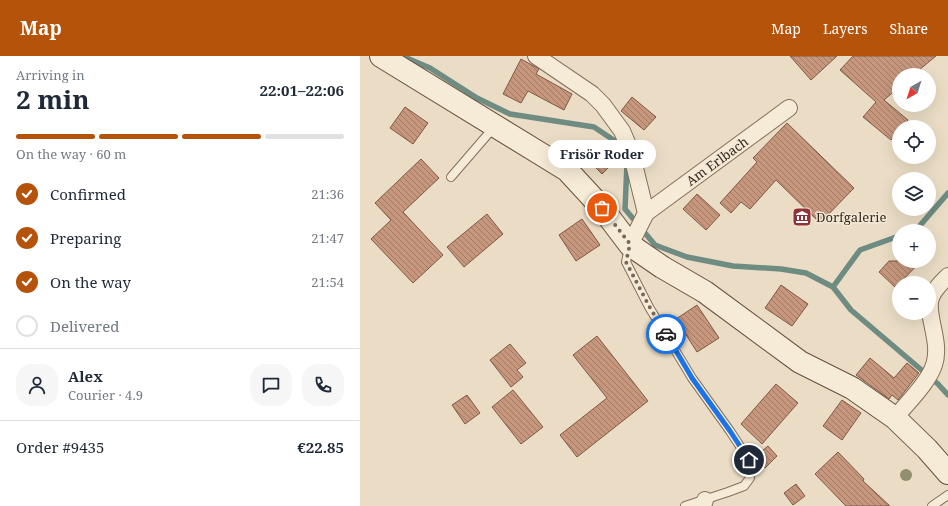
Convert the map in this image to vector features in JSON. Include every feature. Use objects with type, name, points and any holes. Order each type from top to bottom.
[{"type":"main road","points":[[381,56],[567,170],[602,208],[638,228],[662,267],[705,292],[800,362],[852,388],[895,418],[927,449],[948,473]]},
{"type":"street","points":[[536,56],[592,94],[603,105],[622,131],[631,152],[638,228]]},
{"type":"street","name":"Am Erlbach","points":[[638,228],[789,108]]},
{"type":"street","points":[[895,418],[924,382],[934,366],[937,348],[930,310],[930,298],[948,276]]},
{"type":"lane","points":[[451,177],[495,126]]},
{"type":"lane","points":[[638,228],[626,262],[649,306],[692,378],[749,460],[751,469],[750,478],[744,486],[704,503],[685,506]]},
{"type":"lane","points":[[932,506],[948,495]]},
{"type":"building","points":[[790,56],[837,56],[811,80]]},
{"type":"building","points":[[853,56],[936,56],[921,68],[892,68],[892,93],[884,100],[892,107],[892,112],[898,112],[908,120],[892,120],[891,140],[863,117],[876,102],[840,70]]},
{"type":"building","points":[[521,59],[539,69],[536,74],[572,94],[564,110],[528,91],[521,103],[503,94]]},
{"type":"building","points":[[632,97],[656,117],[644,130],[621,111]]},
{"type":"building","points":[[405,107],[428,123],[413,144],[390,128]]},
{"type":"building","points":[[787,123],[854,188],[820,223],[776,180],[750,209],[741,202],[731,213],[720,203],[757,162],[753,158]]},
{"type":"building","points":[[582,142],[592,151],[582,162],[572,152]]},
{"type":"building","points":[[608,146],[619,157],[602,174],[591,163]]},
{"type":"building","points":[[421,159],[439,178],[403,212],[443,255],[413,283],[371,239],[391,220],[375,203]]},
{"type":"building","points":[[697,194],[720,215],[706,230],[683,209]]},
{"type":"building","points":[[487,214],[503,234],[464,267],[447,247]]},
{"type":"building","points":[[582,219],[600,245],[576,261],[559,235]]},
{"type":"building","points":[[889,261],[892,261],[892,268],[914,268],[907,276],[892,276],[892,284],[879,272]]},
{"type":"building","points":[[781,285],[808,304],[792,326],[765,308]]},
{"type":"building","points":[[697,305],[719,338],[697,352],[676,319]]},
{"type":"building","points":[[597,336],[648,401],[577,457],[560,435],[607,398],[573,355]]},
{"type":"building","points":[[510,344],[526,363],[517,370],[523,377],[511,387],[490,360]]},
{"type":"building","points":[[870,358],[894,378],[907,363],[919,373],[898,400],[892,395],[889,399],[856,375]]},
{"type":"building","points":[[776,384],[798,403],[762,444],[741,424]]},
{"type":"building","points":[[513,390],[543,427],[521,444],[492,407]]},
{"type":"building","points":[[467,395],[480,413],[465,424],[452,405]]},
{"type":"building","points":[[842,400],[861,413],[842,440],[823,426]]},
{"type":"building","points":[[768,446],[777,456],[765,468],[755,457]]},
{"type":"building","points":[[838,452],[864,479],[863,481],[890,506],[846,506],[815,474]]},
{"type":"building","points":[[796,484],[805,496],[793,505],[784,493]]},
{"type":"waterway","points":[[402,56],[430,68],[477,98],[510,114],[594,127],[618,143],[627,164],[625,209],[655,245],[687,257],[733,266],[781,269],[806,273],[833,287],[851,310],[938,384],[948,395]]},
{"type":"waterway","points":[[921,224],[948,193]]},
{"type":"waterway","points":[[833,287],[860,250],[892,239]]},
{"type":"way so far","points":[[602,208],[630,244],[626,262],[649,306],[666,334]]},
{"type":"place","name":"Frisör Roder","points":[[602,208]]},
{"type":"place","name":"Dorfgalerie","points":[[802,217]]},
{"type":"route","points":[[666,334],[692,378],[749,460]]}]
